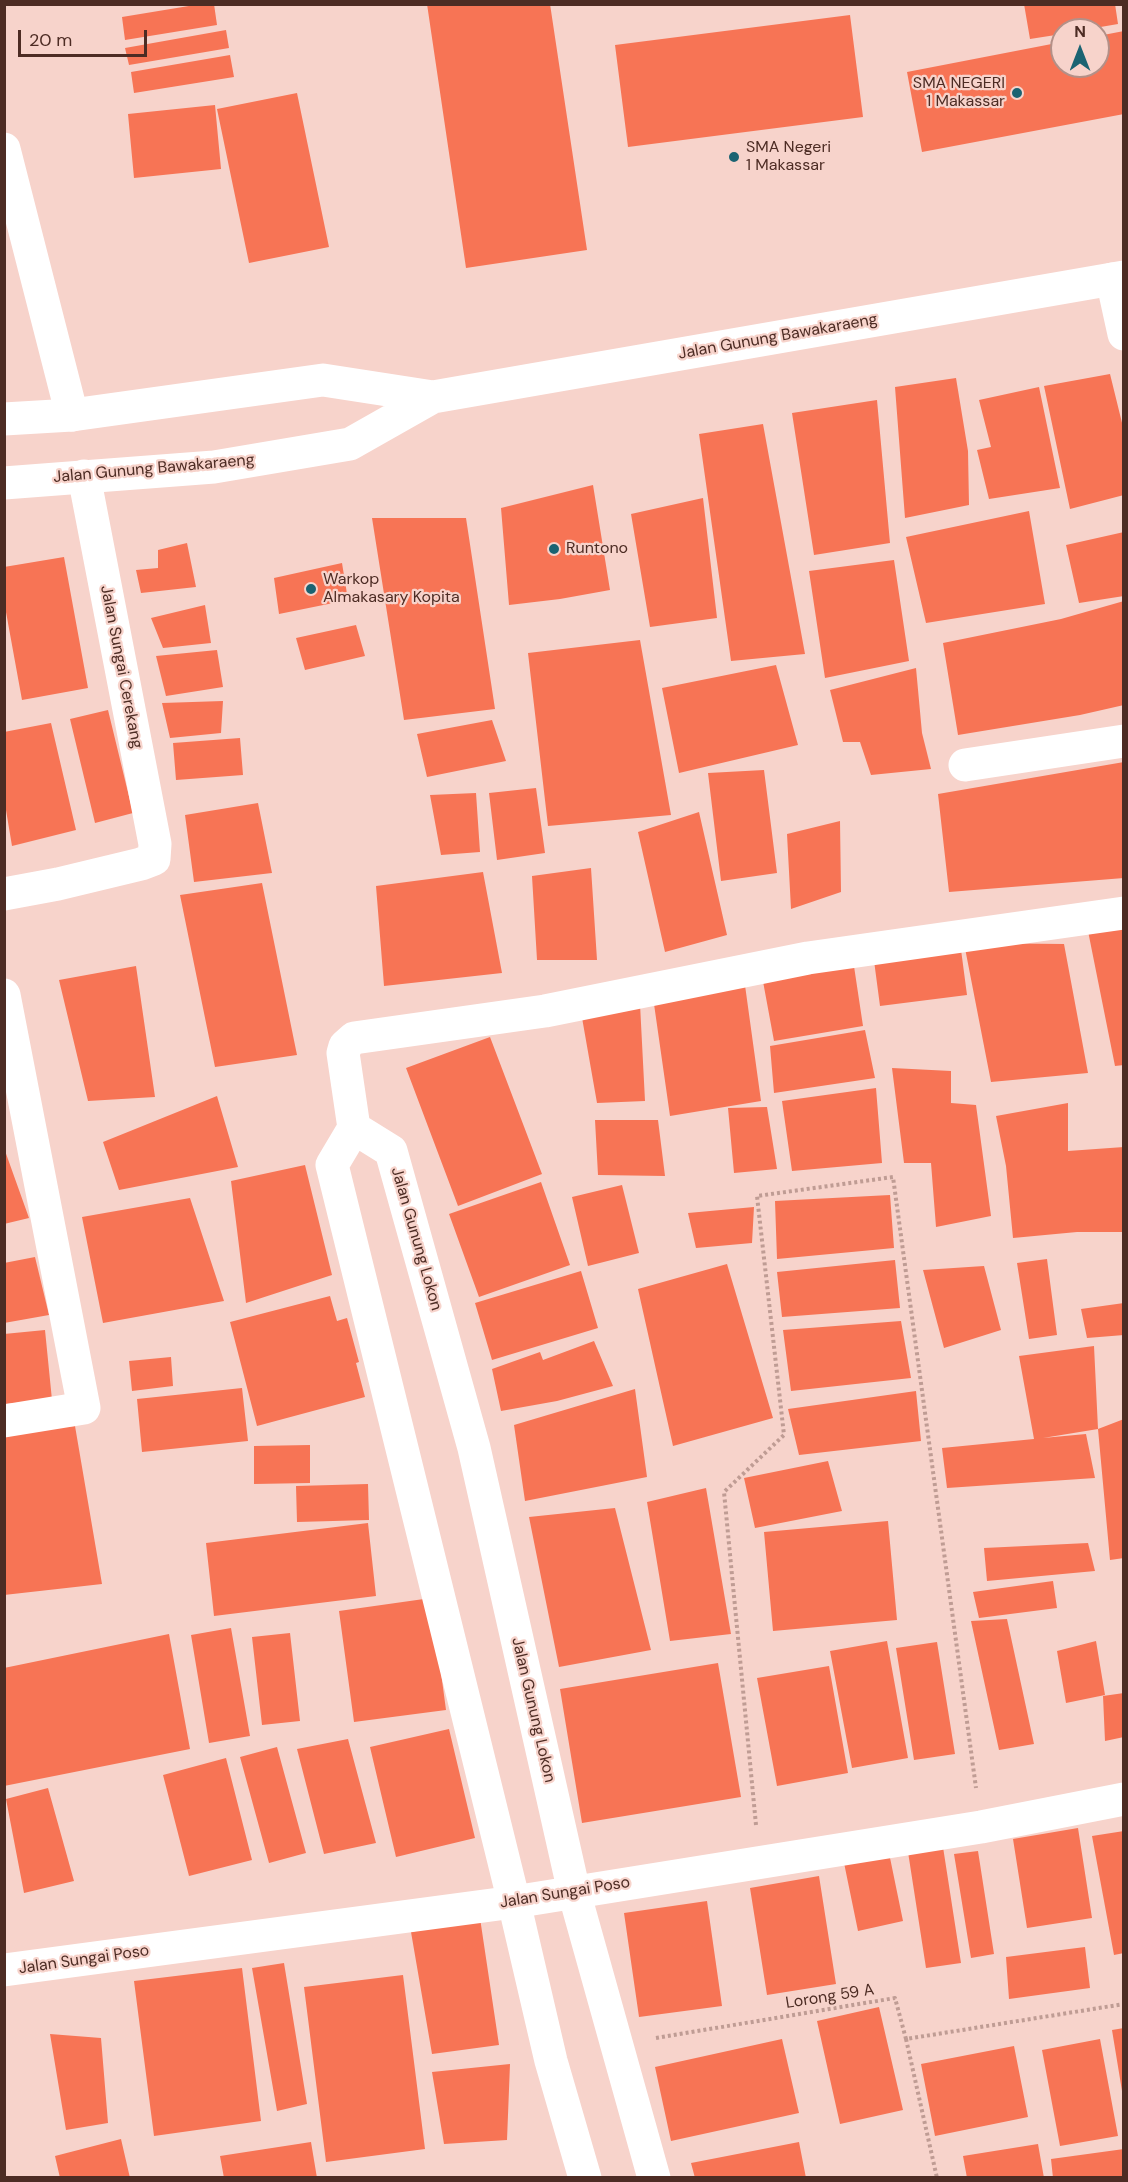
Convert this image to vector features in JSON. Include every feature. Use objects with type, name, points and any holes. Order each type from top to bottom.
[{"type":"street","points":[[4,149],[72,415]]},
{"type":"street","points":[[1118,278],[1124,333]]},
{"type":"street","name":"Jalan Gunung Bawakaraeng","points":[[4,419],[72,415],[323,380],[434,397],[1118,278]]},
{"type":"street","name":"Jalan Gunung Bawakaraeng","points":[[4,483],[214,467],[350,444],[434,397]]},
{"type":"street","name":"Jalan Sungai Cerekang","points":[[4,894],[58,884],[154,859],[153,832],[84,476]]},
{"type":"street","points":[[965,765],[1124,741]]},
{"type":"street","points":[[585,2178],[551,2061],[333,1165],[354,1128],[343,1053],[345,1046],[354,1038],[544,1011],[808,958],[1124,913]]},
{"type":"street","points":[[4,995],[84,1408],[4,1421]]},
{"type":"street","name":"Jalan Gunung Lokon","points":[[354,1128],[391,1151],[474,1448],[574,1892],[654,2178]]},
{"type":"street","name":"Jalan Sungai Poso","points":[[5,1965],[514,1902],[981,1827],[1124,1799]]},
{"type":"path","points":[[759,1861],[724,1492],[784,1435],[757,1196],[893,1177],[981,1827]]},
{"type":"path","name":"Lorong 59 A","points":[[617,2044],[896,1998],[906,2038]]},
{"type":"path","points":[[937,2178],[906,2038],[1124,2004]]},
{"type":"building","points":[[201,4],[214,4],[217,25],[125,40],[122,17]]},
{"type":"building","points":[[427,4],[550,4],[587,250],[466,268]]},
{"type":"building","points":[[1024,4],[1115,4],[1118,24],[1110,25],[1110,18],[1050,18],[1050,36],[1030,39]]},
{"type":"building","points":[[850,15],[863,117],[628,147],[615,45]]},
{"type":"building","points":[[226,30],[229,48],[129,65],[125,48]]},
{"type":"building","name":"SMA NEGERI 1 Makassar","points":[[1124,31],[1124,114],[922,152],[907,72],[1050,44],[1050,78],[1110,78],[1110,34]]},
{"type":"building","points":[[230,55],[234,77],[134,93],[131,72]]},
{"type":"building","points":[[297,93],[329,247],[249,263],[217,109]]},
{"type":"building","points":[[215,105],[221,169],[134,178],[128,114]]},
{"type":"building","points":[[1110,374],[1124,431],[1124,495],[1070,509],[1044,386]]},
{"type":"building","points":[[956,378],[968,451],[969,505],[905,518],[895,387]]},
{"type":"building","points":[[1039,387],[1060,488],[989,499],[977,450],[991,447],[979,400]]},
{"type":"building","points":[[877,400],[890,543],[814,555],[792,413]]},
{"type":"building","points":[[763,424],[805,654],[731,661],[699,434]]},
{"type":"building","name":"Runtono","points":[[593,485],[610,590],[509,605],[501,508]]},
{"type":"building","points":[[703,498],[717,618],[650,627],[631,514]]},
{"type":"building","points":[[1029,511],[1045,604],[926,623],[906,537]]},
{"type":"building","points":[[372,518],[466,518],[495,709],[404,720]]},
{"type":"building","points":[[1124,532],[1124,596],[1079,603],[1066,545]]},
{"type":"building","points":[[187,543],[196,587],[141,593],[136,570],[158,568],[158,550]]},
{"type":"building","points":[[64,557],[88,688],[22,700],[4,601],[4,567]]},
{"type":"building","points":[[894,560],[909,661],[825,678],[809,571]]},
{"type":"building","name":"Warkop Almakasary Kopita","points":[[342,563],[348,600],[279,614],[274,578]]},
{"type":"building","points":[[1124,601],[1124,705],[1080,715],[958,735],[943,643],[1061,619]]},
{"type":"building","points":[[205,605],[211,643],[163,648],[151,618]]},
{"type":"building","points":[[356,625],[365,656],[305,670],[296,638]]},
{"type":"building","points":[[640,640],[671,815],[548,826],[528,653]]},
{"type":"building","points":[[217,650],[223,687],[166,696],[156,656]]},
{"type":"building","points":[[776,665],[798,745],[679,773],[662,688]]},
{"type":"building","points":[[916,668],[922,733],[931,769],[871,775],[860,742],[843,742],[830,690]]},
{"type":"building","points":[[223,701],[221,733],[170,738],[162,703]]},
{"type":"building","points":[[108,710],[133,813],[95,823],[70,719]]},
{"type":"building","points":[[492,720],[506,761],[427,777],[417,734]]},
{"type":"building","points":[[51,723],[76,830],[12,846],[4,798],[4,732]]},
{"type":"building","points":[[240,738],[243,775],[176,780],[173,743]]},
{"type":"building","points":[[1124,762],[1124,878],[949,892],[938,794]]},
{"type":"building","points":[[764,770],[777,873],[721,881],[708,773]]},
{"type":"building","points":[[536,788],[545,853],[497,860],[489,793]]},
{"type":"building","points":[[476,793],[480,852],[441,855],[430,795]]},
{"type":"building","points":[[258,803],[272,873],[194,882],[185,815]]},
{"type":"building","points":[[699,812],[727,935],[665,952],[638,832]]},
{"type":"building","points":[[840,821],[841,892],[791,909],[787,834]]},
{"type":"building","points":[[591,868],[597,960],[537,960],[532,876]]},
{"type":"building","points":[[483,872],[502,973],[384,986],[376,886]]},
{"type":"building","points":[[262,883],[297,1055],[215,1067],[180,895]]},
{"type":"building","points":[[1124,917],[1124,1065],[1115,1066],[1087,926]]},
{"type":"building","points":[[960,942],[967,995],[880,1006],[873,953]]},
{"type":"building","points":[[964,943],[1064,944],[1088,1073],[991,1082]]},
{"type":"building","points":[[852,953],[863,1026],[774,1041],[762,976]]},
{"type":"building","points":[[136,966],[155,1097],[88,1101],[59,980]]},
{"type":"building","points":[[744,978],[761,1101],[670,1116],[653,997]]},
{"type":"building","points":[[640,1004],[645,1101],[597,1103],[581,1012]]},
{"type":"building","points":[[865,1030],[875,1078],[774,1093],[770,1046]]},
{"type":"building","points":[[490,1037],[542,1174],[458,1206],[406,1068]]},
{"type":"building","points":[[892,1068],[951,1071],[951,1103],[976,1105],[991,1216],[936,1227],[931,1163],[904,1163]]},
{"type":"building","points":[[876,1088],[882,1163],[792,1171],[782,1101]]},
{"type":"building","points":[[217,1096],[238,1167],[119,1190],[103,1142]]},
{"type":"building","points":[[1068,1103],[1068,1151],[1124,1147],[1124,1232],[1077,1232],[1013,1238],[1006,1166],[996,1116]]},
{"type":"building","points":[[767,1107],[777,1169],[734,1173],[728,1108]]},
{"type":"building","points":[[595,1120],[658,1120],[665,1176],[598,1175]]},
{"type":"building","points":[[4,1148],[29,1218],[4,1224]]},
{"type":"building","points":[[305,1165],[332,1275],[246,1303],[231,1181]]},
{"type":"building","points":[[541,1182],[570,1265],[479,1297],[449,1214]]},
{"type":"building","points":[[622,1185],[639,1253],[588,1266],[572,1197]]},
{"type":"building","points":[[890,1195],[894,1248],[777,1259],[775,1201]]},
{"type":"building","points":[[190,1198],[224,1301],[103,1323],[82,1217]]},
{"type":"building","points":[[754,1207],[752,1243],[696,1248],[688,1213]]},
{"type":"building","points":[[35,1257],[49,1315],[4,1323],[4,1263]]},
{"type":"building","points":[[1047,1259],[1057,1335],[1029,1339],[1017,1263]]},
{"type":"building","points":[[895,1260],[900,1308],[782,1317],[777,1272]]},
{"type":"building","points":[[727,1264],[773,1418],[673,1446],[638,1289]]},
{"type":"building","points":[[984,1266],[1001,1330],[944,1348],[923,1270]]},
{"type":"building","points":[[581,1271],[598,1328],[492,1360],[475,1303]]},
{"type":"building","points":[[330,1296],[337,1321],[347,1318],[359,1362],[356,1363],[365,1397],[257,1426],[230,1322]]},
{"type":"building","points":[[1124,1303],[1124,1335],[1087,1338],[1081,1309]]},
{"type":"building","points":[[901,1321],[911,1378],[791,1391],[783,1330]]},
{"type":"building","points":[[45,1330],[52,1400],[4,1404],[4,1334]]},
{"type":"building","points":[[594,1341],[613,1386],[557,1401],[501,1411],[492,1369],[540,1352],[543,1360]]},
{"type":"building","points":[[1094,1346],[1098,1429],[1043,1438],[1086,1434],[1095,1478],[947,1488],[942,1448],[1034,1439],[1019,1356]]},
{"type":"building","points":[[171,1357],[173,1386],[132,1391],[129,1361]]},
{"type":"building","points":[[242,1388],[248,1441],[142,1452],[137,1399]]},
{"type":"building","points":[[635,1389],[647,1477],[525,1501],[514,1425]]},
{"type":"building","points":[[916,1391],[921,1441],[799,1455],[788,1409]]},
{"type":"building","points":[[1124,1419],[1124,1558],[1110,1560],[1098,1429]]},
{"type":"building","points":[[75,1426],[102,1584],[4,1595],[4,1433]]},
{"type":"building","points":[[310,1445],[310,1483],[254,1484],[254,1446]]},
{"type":"building","points":[[828,1461],[842,1511],[755,1528],[744,1478]]},
{"type":"building","points":[[368,1484],[369,1520],[297,1522],[296,1486]]},
{"type":"building","points":[[706,1488],[731,1634],[670,1641],[647,1502]]},
{"type":"building","points":[[615,1508],[651,1650],[559,1667],[529,1517]]},
{"type":"building","points":[[888,1521],[897,1620],[773,1631],[764,1532]]},
{"type":"building","points":[[368,1523],[376,1596],[214,1616],[206,1543]]},
{"type":"building","points":[[1088,1543],[1095,1571],[987,1581],[984,1548]]},
{"type":"building","points":[[1053,1581],[1057,1608],[979,1618],[973,1592]]},
{"type":"building","points":[[431,1598],[446,1710],[354,1722],[339,1611]]},
{"type":"building","points":[[1007,1619],[1034,1744],[999,1750],[971,1621]]},
{"type":"building","points":[[231,1628],[250,1736],[209,1743],[191,1635]]},
{"type":"building","points":[[290,1633],[300,1721],[262,1725],[252,1637]]},
{"type":"building","points":[[169,1634],[190,1749],[4,1786],[4,1668]]},
{"type":"building","points":[[887,1641],[908,1758],[852,1768],[830,1651]]},
{"type":"building","points":[[1096,1641],[1105,1695],[1066,1703],[1057,1651]]},
{"type":"building","points":[[937,1642],[955,1754],[914,1760],[896,1648]]},
{"type":"building","points":[[718,1663],[741,1797],[582,1823],[560,1689]]},
{"type":"building","points":[[829,1666],[848,1773],[777,1786],[757,1678]]},
{"type":"building","points":[[1124,1693],[1124,1737],[1105,1741],[1103,1696]]},
{"type":"building","points":[[449,1729],[475,1838],[396,1857],[370,1747]]},
{"type":"building","points":[[348,1739],[376,1843],[324,1854],[297,1749]]},
{"type":"building","points":[[277,1747],[306,1853],[269,1863],[240,1757]]},
{"type":"building","points":[[226,1758],[252,1860],[189,1876],[163,1775]]},
{"type":"building","points":[[48,1788],[74,1881],[24,1893],[6,1799]]},
{"type":"building","points":[[1078,1828],[1092,1918],[1027,1928],[1013,1839]]},
{"type":"building","points":[[1124,1831],[1124,1953],[1114,1955],[1092,1836]]},
{"type":"building","points":[[943,1847],[961,1963],[926,1968],[908,1852]]},
{"type":"building","points":[[888,1848],[903,1921],[858,1931],[843,1858]]},
{"type":"building","points":[[978,1851],[994,1954],[971,1958],[954,1854]]},
{"type":"building","points":[[819,1876],[836,1984],[767,1995],[750,1888]]},
{"type":"building","points":[[707,1901],[722,2006],[639,2017],[624,1913]]},
{"type":"building","points":[[480,1918],[499,2045],[432,2054],[411,1932]]},
{"type":"building","points":[[1085,1947],[1090,1988],[1009,1999],[1006,1957]]},
{"type":"building","points":[[284,1963],[307,2104],[277,2111],[252,1968]]},
{"type":"building","points":[[242,1968],[261,2121],[154,2136],[134,1981]]},
{"type":"building","points":[[403,1975],[425,2149],[326,2162],[304,1987]]},
{"type":"building","points":[[879,2007],[903,2110],[840,2124],[817,2021]]},
{"type":"building","points":[[1124,2028],[1124,2091],[1122,2091],[1112,2030]]},
{"type":"building","points":[[50,2034],[101,2038],[108,2123],[66,2130]]},
{"type":"building","points":[[782,2039],[799,2113],[671,2141],[655,2067]]},
{"type":"building","points":[[1100,2039],[1118,2136],[1060,2146],[1042,2050]]},
{"type":"building","points":[[1014,2046],[1028,2117],[935,2136],[921,2064]]},
{"type":"building","points":[[510,2064],[507,2140],[444,2144],[432,2072]]},
{"type":"building","points":[[121,2139],[130,2178],[60,2178],[55,2156]]},
{"type":"building","points":[[311,2142],[317,2178],[224,2178],[220,2156]]},
{"type":"building","points":[[799,2142],[806,2178],[695,2178],[691,2163]]},
{"type":"building","points":[[1038,2144],[1044,2178],[967,2178],[963,2156]]},
{"type":"building","points":[[1124,2149],[1124,2178],[1053,2178],[1051,2159]]},
{"type":"place","name":"SMA NEGERI 1 Makassar","points":[[1017,93]]},
{"type":"place","name":"SMA Negeri 1 Makassar","points":[[734,157]]},
{"type":"place","name":"Runtono","points":[[554,549]]},
{"type":"place","name":"Warkop Almakasary Kopita","points":[[311,589]]}]
